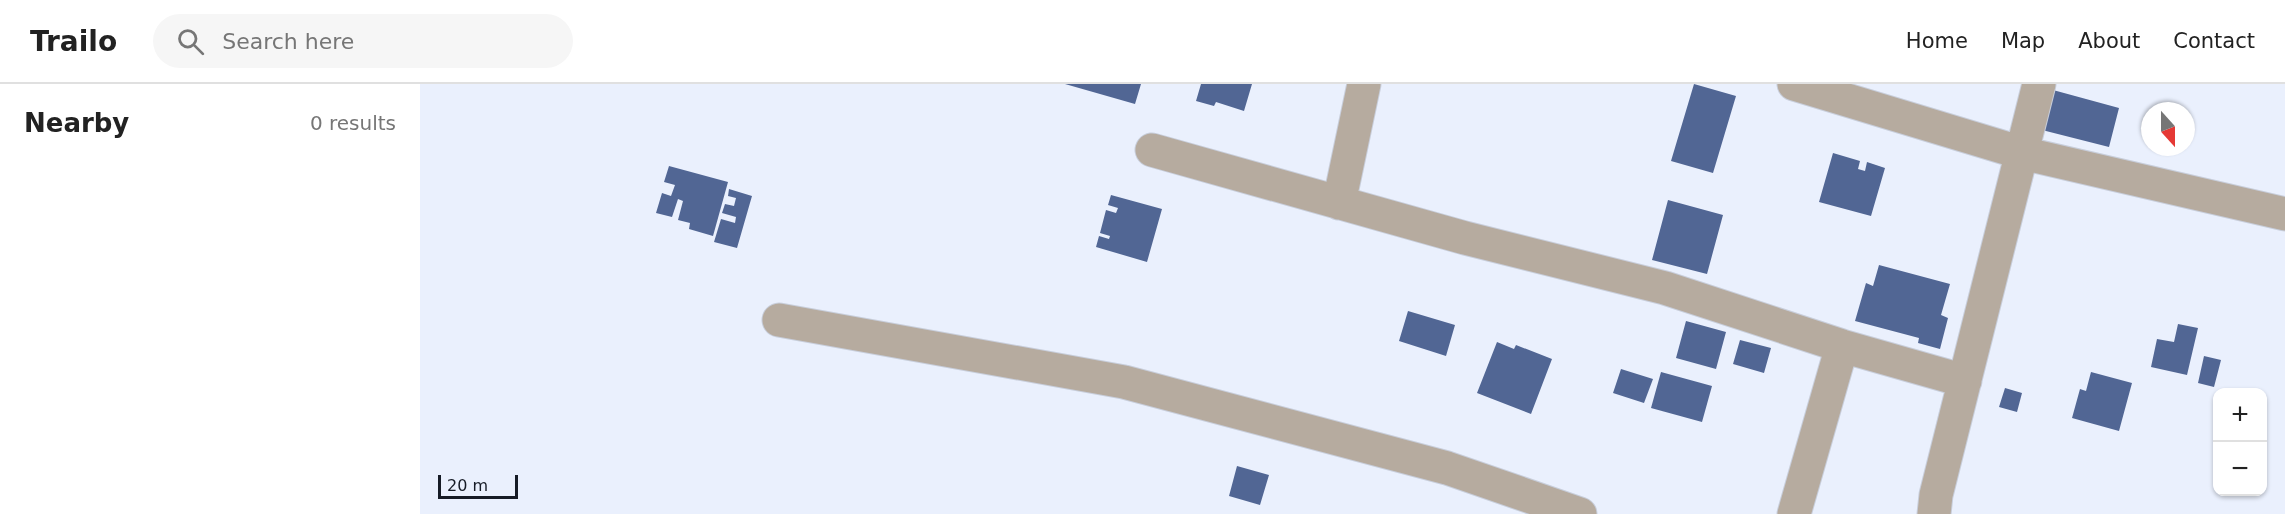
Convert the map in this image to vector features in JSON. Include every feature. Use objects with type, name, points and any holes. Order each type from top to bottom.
[{"type":"street","points":[[1339,203],[1364,84]]},
{"type":"street","points":[[1794,84],[2022,153],[2285,214]]},
{"type":"street","points":[[1934,514],[1936,495],[2039,84]]},
{"type":"street","points":[[1152,150],[1465,238],[1665,288],[1842,346],[1965,381]]},
{"type":"street","points":[[779,320],[1124,382],[1447,468],[1580,514]]},
{"type":"street","points":[[1794,514],[1842,346]]},
{"type":"building","points":[[1065,84],[1141,84],[1135,104]]},
{"type":"building","points":[[1201,84],[1252,84],[1244,111],[1216,102],[1214,106],[1196,101]]},
{"type":"building","points":[[1694,84],[1736,96],[1713,173],[1671,161]]},
{"type":"building","points":[[2053,90],[2119,108],[2109,147],[2042,130]]},
{"type":"building","points":[[1833,153],[1860,161],[1858,169],[1865,171],[1867,162],[1885,168],[1871,216],[1819,202]]},
{"type":"building","points":[[669,166],[728,182],[713,236],[689,229],[690,223],[678,220],[683,201],[678,199],[672,217],[656,213],[662,193],[671,196],[675,185],[664,182]]},
{"type":"building","points":[[729,189],[752,196],[737,248],[714,242],[721,219],[735,223],[736,217],[722,213],[725,204],[734,206],[736,198],[728,196]]},
{"type":"building","points":[[1111,195],[1162,209],[1147,262],[1096,247],[1099,236],[1109,239],[1110,236],[1100,233],[1106,210],[1116,213],[1118,208],[1108,205]]},
{"type":"building","points":[[1668,200],[1723,215],[1707,274],[1652,260]]},
{"type":"building","points":[[1879,265],[1950,284],[1941,315],[1948,318],[1940,349],[1918,343],[1919,338],[1855,321],[1866,283],[1873,286]]},
{"type":"building","points":[[1408,311],[1455,325],[1446,356],[1399,341]]},
{"type":"building","points":[[1686,321],[1726,332],[1716,369],[1676,358]]},
{"type":"building","points":[[2178,324],[2198,328],[2187,375],[2151,367],[2157,339],[2174,342]]},
{"type":"building","points":[[1740,340],[1771,348],[1764,373],[1733,364]]},
{"type":"building","points":[[1497,342],[1514,349],[1516,345],[1552,359],[1531,414],[1477,393]]},
{"type":"building","points":[[2204,356],[2221,360],[2214,387],[2198,383]]},
{"type":"building","points":[[1621,369],[1653,379],[1644,403],[1613,393]]},
{"type":"building","points":[[1661,372],[1712,386],[1702,422],[1651,408]]},
{"type":"building","points":[[2091,372],[2132,383],[2119,431],[2072,418],[2080,389],[2086,391]]},
{"type":"building","points":[[2005,388],[2022,393],[2017,412],[1999,407]]},
{"type":"building","points":[[1237,466],[1269,475],[1260,505],[1229,496]]}]
